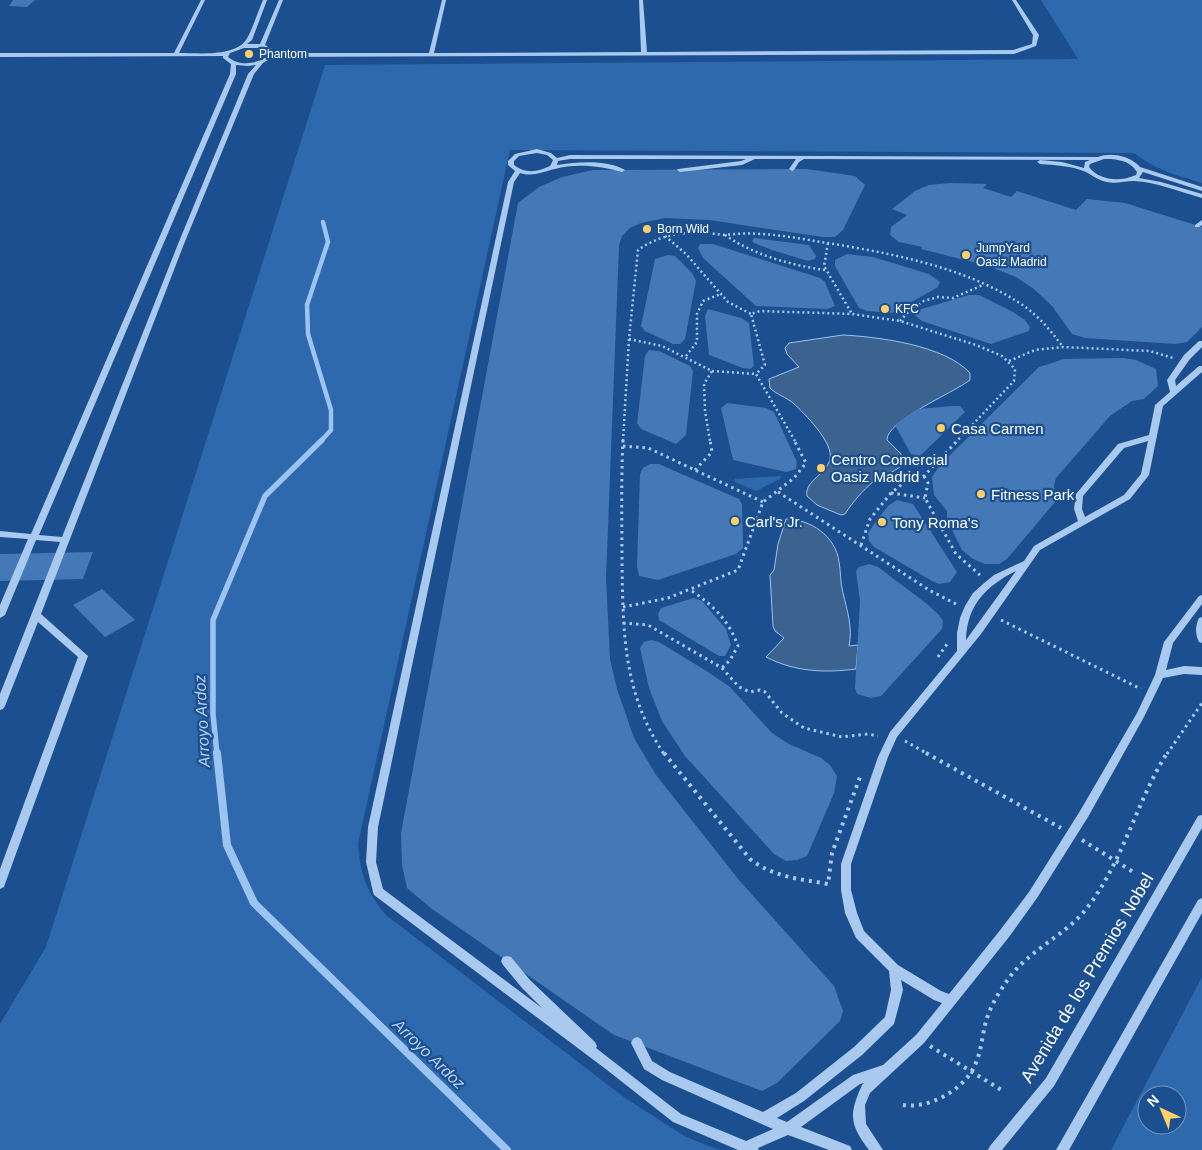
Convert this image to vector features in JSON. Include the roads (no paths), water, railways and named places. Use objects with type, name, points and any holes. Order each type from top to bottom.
[{"type":"street","points":[[176,54],[203,0]]},
{"type":"street","points":[[0,55],[226,54],[243,46],[249,40],[265,0]]},
{"type":"street","points":[[262,46],[281,0]]},
{"type":"street","points":[[431,54],[444,0]]},
{"type":"street","points":[[641,0],[644,53]]},
{"type":"street","points":[[0,706],[180,244],[251,74],[261,62],[272,55],[1014,52],[1034,45],[1036,35],[1014,0]]},
{"type":"street","points":[[243,46],[262,46],[270,50],[272,55]]},
{"type":"street","points":[[226,54],[227,60],[234,63],[261,62]]},
{"type":"street","points":[[0,615],[233,74],[234,63]]},
{"type":"street","points":[[622,170],[609,165],[592,164],[553,167],[541,172],[518,171],[511,165],[511,161],[523,153],[544,152],[556,160],[588,157],[1120,158],[1138,168],[1202,189]]},
{"type":"street","points":[[680,170],[742,163],[756,157]]},
{"type":"street","points":[[792,169],[797,161],[804,157]]},
{"type":"street","points":[[1002,158],[1062,164],[1088,171],[1098,177],[1113,181],[1133,179],[1159,183],[1202,196]]},
{"type":"street","points":[[1088,171],[1086,163],[1096,158]]},
{"type":"street","points":[[553,167],[556,160]]},
{"type":"street","points":[[1133,179],[1140,172],[1138,168]]},
{"type":"street","points":[[518,171],[511,182],[373,827],[371,862],[378,892],[677,1118],[749,1149],[788,1129],[856,1080],[886,1070]]},
{"type":"street","points":[[1174,393],[1171,380],[1183,362],[1202,343]]},
{"type":"street","points":[[952,1000],[938,996],[894,969],[860,934],[851,913],[846,890],[846,864],[868,796],[893,735],[990,615],[1037,548],[1127,497],[1145,475],[1159,405],[1202,368]]},
{"type":"street","points":[[1082,521],[1078,509],[1079,496],[1120,446],[1152,437]]},
{"type":"street","points":[[0,534],[66,540]]},
{"type":"street","points":[[961,651],[964,618],[968,604],[982,589],[1003,573],[1026,563]]},
{"type":"street","points":[[877,1150],[864,1133],[860,1124],[858,1105],[866,1089],[920,1039],[1022,910],[1072,834],[1141,714],[1160,675],[1169,642],[1202,598]]},
{"type":"street","points":[[0,884],[83,656],[36,615]]},
{"type":"street","points":[[1202,620],[1200,628],[1202,640]]},
{"type":"street","points":[[1160,675],[1184,670],[1202,671]]},
{"type":"street","name":"Avenida de los Premios Nobel","points":[[994,1150],[1050,1082],[1202,819]]},
{"type":"street","points":[[1062,1150],[1202,902]]},
{"type":"street","points":[[507,961],[521,982],[570,1023],[609,1065]]},
{"type":"street","points":[[763,1118],[800,1097],[858,1051],[890,1020],[897,990],[894,969]]},
{"type":"street","points":[[637,1043],[648,1066],[666,1076],[788,1129],[846,1150]]},
{"type":"waterway","name":"Arroyo Ardoz","points":[[321,441],[331,430],[331,410],[308,334],[307,305],[328,242],[323,222]]},
{"type":"waterway","name":"Arroyo Ardoz","points":[[217,754],[213,714],[213,620],[265,496],[321,441]]},
{"type":"waterway","name":"Arroyo Ardoz","points":[[217,753],[227,845],[254,903],[507,1150]]},
{"type":"place","name":"Phantom","points":[[249,54]]},
{"type":"place","name":"Born Wild","points":[[647,229]]},
{"type":"place","name":"JumpYard Oasiz Madrid","points":[[966,255]]},
{"type":"place","name":"KFC","points":[[885,309]]},
{"type":"place","name":"Casa Carmen","points":[[941,428]]},
{"type":"place","name":"Centro Comercial Oasiz Madrid","points":[[821,468]]},
{"type":"place","name":"Fitness Park","points":[[981,494]]},
{"type":"place","name":"Carl's Jr.","points":[[735,521]]},
{"type":"place","name":"Tony Roma's","points":[[882,522]]}]
